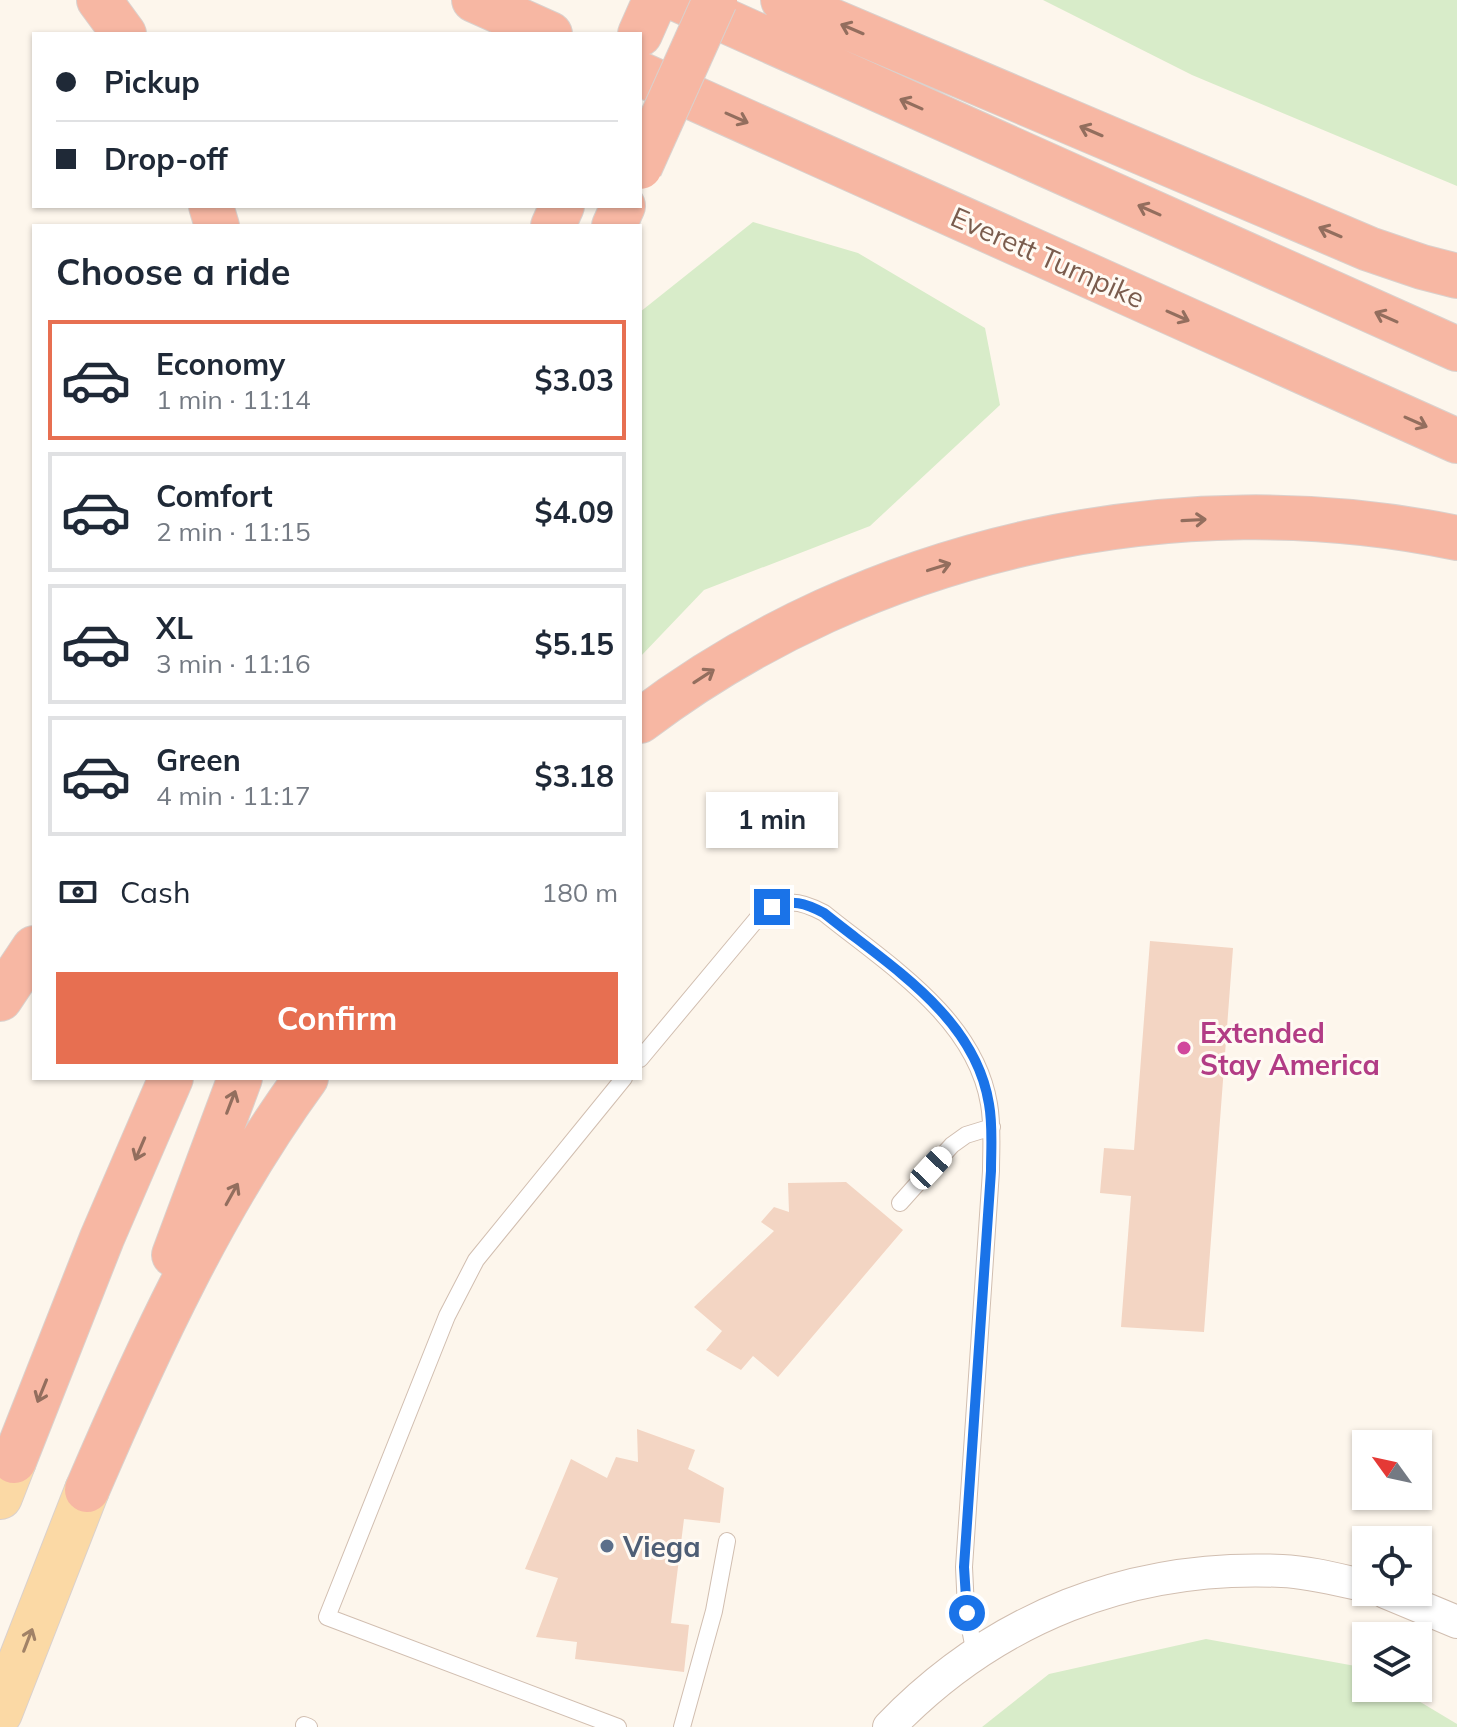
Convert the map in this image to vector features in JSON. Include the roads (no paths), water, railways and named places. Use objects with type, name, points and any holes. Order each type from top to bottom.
[{"type":"highway","points":[[99,0],[123,32]]},
{"type":"highway","points":[[474,0],[546,32]]},
{"type":"highway","points":[[641,32],[655,0]]},
{"type":"highway","points":[[679,0],[1457,349]]},
{"type":"highway","points":[[642,163],[715,0]]},
{"type":"highway","points":[[783,0],[1369,249],[1457,276]]},
{"type":"highway","name":"Everett Turnpike","points":[[642,75],[1457,441]]},
{"type":"highway","points":[[642,720],[725,663],[836,606],[926,571],[1019,545],[1115,527],[1226,518],[1336,521],[1457,538]]},
{"type":"highway","points":[[0,999],[32,951]]},
{"type":"highway","points":[[7,1479],[102,1238],[170,1080]]},
{"type":"highway","points":[[87,1490],[239,1080]]},
{"type":"highway","points":[[87,1490],[197,1258],[258,1149],[305,1080]]},
{"type":"main road","points":[[0,1713],[87,1490]]},
{"type":"street","points":[[889,1727],[923,1694],[975,1654],[1042,1615],[1079,1601],[1151,1579],[1214,1571],[1285,1571],[1352,1583]]},
{"type":"street","points":[[1419,1606],[1457,1622]]},
{"type":"lane","points":[[642,1057],[756,920],[772,907],[788,901],[809,905],[824,913],[868,948],[928,999],[969,1046],[989,1101],[992,1127],[964,1567],[966,1609],[975,1654]]},
{"type":"lane","points":[[618,1727],[327,1617],[447,1316],[468,1273],[494,1235],[622,1080]]},
{"type":"lane","points":[[900,1203],[952,1145],[966,1135],[992,1127]]},
{"type":"lane","points":[[682,1727],[714,1611],[727,1541]]},
{"type":"place","name":"Extended Stay America","points":[[1184,1048]]},
{"type":"place","name":"Viega","points":[[607,1546]]}]
